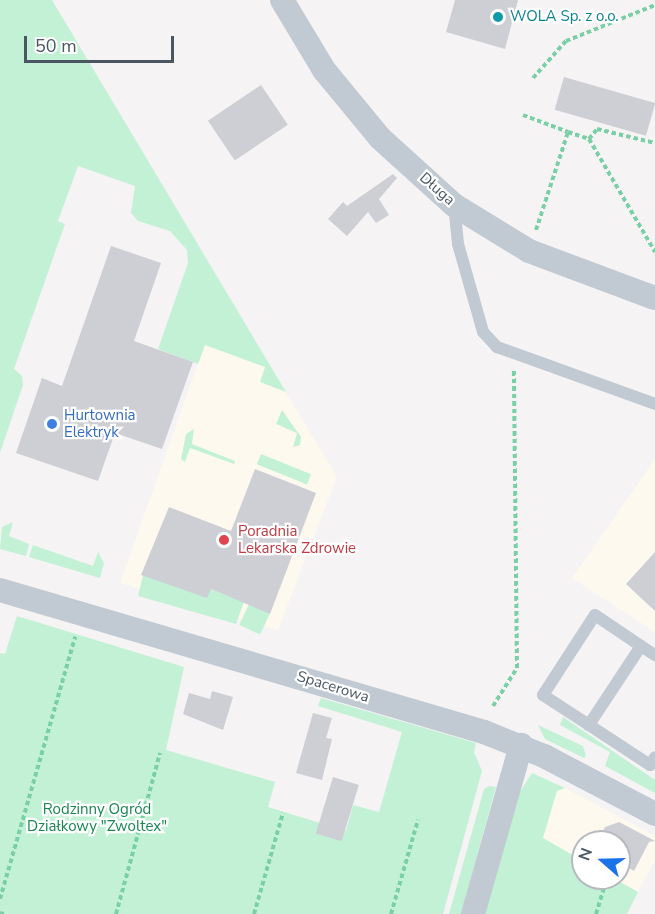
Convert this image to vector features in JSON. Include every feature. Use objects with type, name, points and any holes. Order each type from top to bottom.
[{"type":"street","name":"Długa","points":[[282,0],[324,70],[380,138],[454,205],[529,251],[655,298]]},
{"type":"street","name":"Spacerowa","points":[[0,590],[520,745],[655,813]]},
{"type":"street","points":[[473,914],[520,745]]},
{"type":"lane","points":[[454,205],[458,244],[483,332],[498,347],[655,404]]},
{"type":"lane","points":[[655,655],[595,615],[543,695],[650,765],[655,757]]},
{"type":"lane","points":[[589,725],[641,646]]},
{"type":"path","points":[[533,78],[566,41],[655,5]]},
{"type":"path","points":[[523,115],[589,139],[655,252]]},
{"type":"path","points":[[589,139],[597,129],[655,143]]},
{"type":"path","points":[[529,251],[568,132]]},
{"type":"path","points":[[493,706],[516,668],[514,353]]},
{"type":"path","points":[[0,899],[75,637]]},
{"type":"path","points":[[116,914],[160,753]]},
{"type":"path","points":[[254,914],[283,813]]},
{"type":"path","points":[[391,914],[418,820]]},
{"type":"path","points":[[596,914],[603,890]]},
{"type":"shaded area","points":[[224,290],[337,477],[278,630],[120,583]]},
{"type":"shaded area","points":[[655,459],[655,632],[572,578]]},
{"type":"shaded area","points":[[565,788],[655,836],[655,860],[638,892],[631,888],[631,830],[571,830],[571,854],[542,838],[557,791]]},
{"type":"green space","points":[[0,0],[52,0],[286,392],[260,382],[265,367],[205,345],[198,364],[158,349],[188,263],[187,250],[170,231],[138,221],[131,213],[135,186],[78,166],[58,221],[65,224],[14,369],[22,376],[23,385],[0,453]]},
{"type":"green space","points":[[282,410],[301,437],[300,445],[293,447],[297,433],[276,424]]},
{"type":"green space","points":[[194,429],[192,444],[235,461],[234,464],[190,448],[185,462],[181,459],[186,434]]},
{"type":"green space","points":[[261,454],[311,474],[307,484],[257,464]]},
{"type":"green space","points":[[13,522],[9,536],[29,544],[26,556],[0,549],[2,527]]},
{"type":"green space","points":[[33,545],[93,566],[98,552],[104,563],[100,578],[29,557]]},
{"type":"green space","points":[[143,575],[211,589],[244,602],[236,624],[138,596]]},
{"type":"green space","points":[[249,604],[270,614],[260,635],[239,625]]},
{"type":"green space","name":"Rodzinny Ogród Działkowy \"Zwoltex\"","points":[[17,616],[184,667],[166,750],[275,782],[268,807],[346,831],[353,805],[379,812],[402,732],[318,706],[321,698],[476,743],[474,752],[482,771],[443,914],[0,914],[0,653],[5,654]]},
{"type":"green space","points":[[563,717],[655,780],[655,793],[605,766],[610,752],[560,725]]},
{"type":"green space","points":[[538,725],[583,746],[586,756],[584,758],[545,739]]},
{"type":"green space","points":[[532,773],[565,788],[557,791],[543,838],[571,854],[571,890],[631,890],[631,888],[638,892],[627,914],[485,914],[519,793]]},
{"type":"green space","points":[[489,786],[496,787],[461,914],[449,914],[484,789]]},
{"type":"building","points":[[455,0],[518,0],[505,49],[446,32]]},
{"type":"building","points":[[564,77],[655,103],[646,136],[555,110]]},
{"type":"building","points":[[261,85],[288,125],[235,161],[208,121]]},
{"type":"building","points":[[393,174],[397,178],[379,199],[389,215],[376,223],[368,212],[347,236],[328,219],[343,202],[347,206]]},
{"type":"building","points":[[111,246],[161,263],[134,341],[193,362],[162,449],[115,433],[98,481],[16,453],[42,378],[62,386]]},
{"type":"building","name":"Poradnia Lekarska Zdrowie","points":[[255,469],[316,493],[270,614],[211,589],[207,598],[141,575],[169,507],[231,531]]},
{"type":"building","points":[[655,552],[655,611],[626,584]]},
{"type":"building","points":[[212,691],[233,697],[223,730],[183,714],[189,693],[210,699]]},
{"type":"building","points":[[313,713],[332,718],[326,738],[332,739],[322,780],[296,773]]},
{"type":"building","points":[[333,777],[359,785],[342,841],[316,833]]},
{"type":"building","points":[[619,822],[655,841],[649,842],[634,871],[631,869],[631,830],[604,830],[605,827]]},
{"type":"place","name":"WOLA Sp. z o.o.","points":[[498,17]]},
{"type":"place","name":"Hurtownia Elektryk","points":[[52,424]]},
{"type":"place","name":"Poradnia Lekarska Zdrowie","points":[[224,540]]}]
